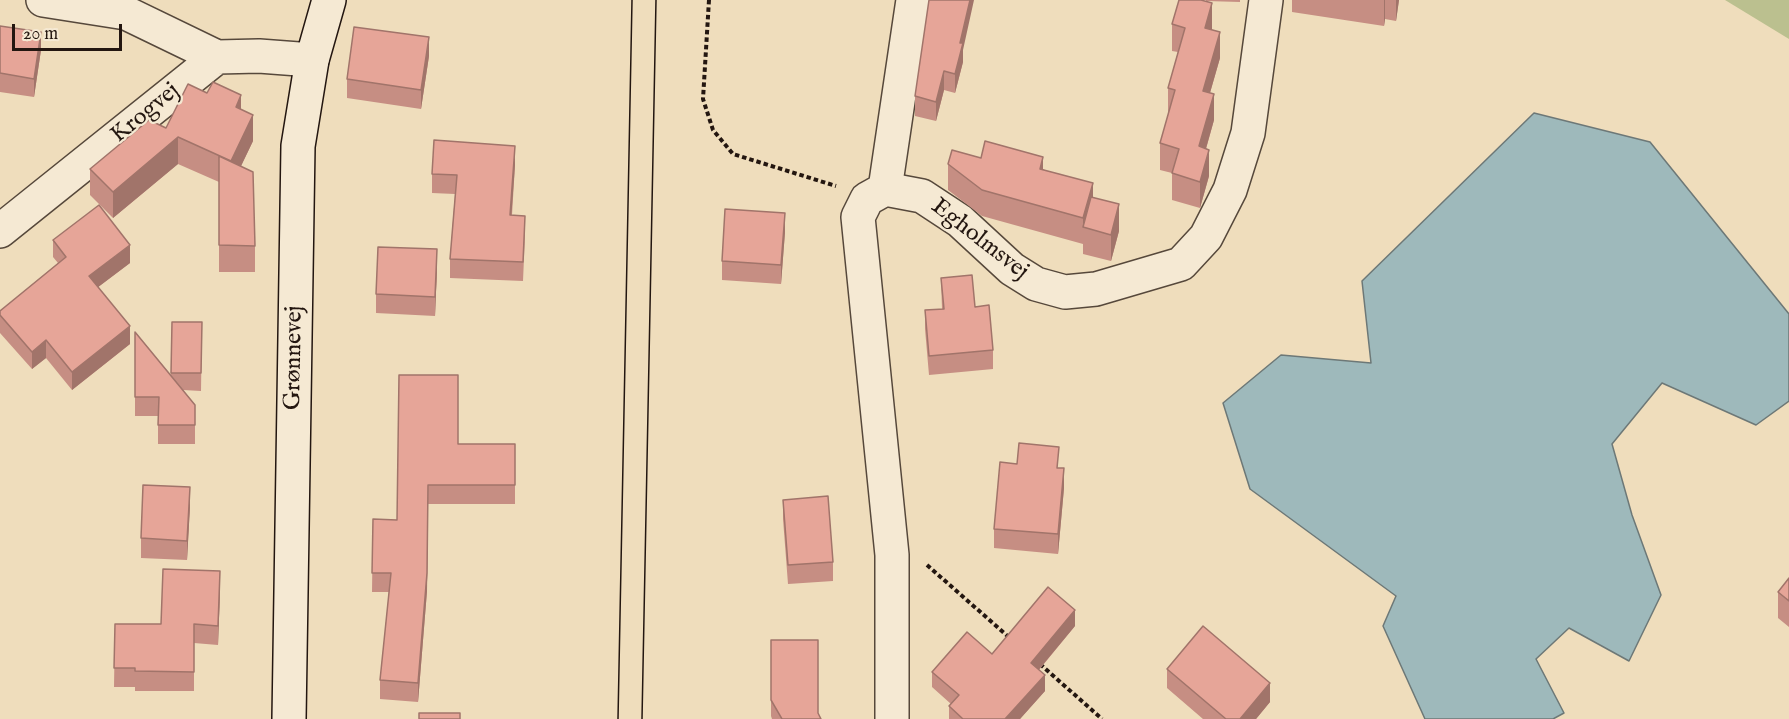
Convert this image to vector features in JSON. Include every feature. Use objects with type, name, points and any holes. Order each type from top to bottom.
[{"type":"street","points":[[43,0],[126,13],[217,57],[259,56],[312,60]]},
{"type":"street","name":"Grønnevej","points":[[289,719],[298,146],[312,60],[329,0]]},
{"type":"street","points":[[892,719],[892,555],[858,217],[876,194],[913,0]]},
{"type":"street","name":"Egholmsvej","points":[[876,194],[922,196],[960,221],[1012,269],[1036,284],[1065,292],[1096,289],[1181,264],[1206,237],[1230,189],[1248,132],[1266,0]]},
{"type":"street","name":"Krogvej","points":[[0,231],[217,57]]},
{"type":"path","points":[[709,0],[703,99],[713,130],[732,154],[824,182],[876,194]]},
{"type":"path","points":[[892,555],[928,565],[1015,642]]},
{"type":"path","points":[[1032,657],[1102,719]]},
{"type":"green space","points":[[1725,0],[1789,0],[1789,39]]},
{"type":"water","points":[[1534,113],[1650,142],[1789,314],[1789,401],[1756,425],[1662,383],[1612,444],[1632,515],[1661,595],[1629,661],[1569,628],[1536,659],[1564,713],[1553,719],[1425,719],[1383,626],[1396,596],[1250,489],[1223,403],[1281,355],[1371,363],[1362,281]]},
{"type":"building","points":[[929,0],[970,0],[955,74],[944,71],[936,102],[915,96]]},
{"type":"building","points":[[1179,0],[1201,0],[1212,3],[1205,28],[1220,32],[1203,91],[1214,94],[1199,146],[1209,150],[1200,182],[1172,173],[1179,149],[1160,143],[1175,90],[1168,88],[1185,28],[1172,24]]},
{"type":"building","points":[[0,26],[41,32],[34,79],[0,73]]},
{"type":"building","points":[[354,27],[429,37],[421,90],[347,79]]},
{"type":"building","points":[[213,82],[241,95],[236,107],[253,115],[231,161],[178,137],[113,192],[90,169],[149,120],[166,128],[188,84],[207,93]]},
{"type":"building","points":[[434,140],[515,146],[510,215],[525,216],[523,262],[450,259],[457,175],[432,174]]},
{"type":"building","points":[[985,141],[1043,157],[1040,169],[1093,183],[1083,218],[982,190],[948,164],[952,150],[981,158]]},
{"type":"building","points":[[219,156],[253,172],[255,246],[219,245]]},
{"type":"building","points":[[1091,197],[1119,204],[1111,235],[1083,227]]},
{"type":"building","points":[[99,205],[130,245],[89,276],[130,326],[72,372],[46,340],[32,352],[0,315],[0,311],[66,257],[53,240]]},
{"type":"building","points":[[725,209],[785,213],[781,265],[722,261]]},
{"type":"building","points":[[378,247],[437,249],[435,297],[376,294]]},
{"type":"building","points":[[972,275],[975,307],[989,305],[993,350],[929,356],[925,310],[944,309],[941,278]]},
{"type":"building","points":[[172,322],[202,322],[201,373],[171,373]]},
{"type":"building","points":[[135,332],[195,405],[195,425],[158,425],[159,397],[135,397]]},
{"type":"building","points":[[399,375],[458,375],[458,444],[515,444],[515,485],[428,485],[427,573],[418,683],[380,680],[391,573],[372,573],[373,519],[397,520]]},
{"type":"building","points":[[1019,443],[1059,447],[1057,468],[1064,468],[1058,534],[994,529],[1000,462],[1017,464]]},
{"type":"building","points":[[143,485],[190,487],[187,541],[141,538]]},
{"type":"building","points":[[828,496],[833,562],[788,565],[783,500]]},
{"type":"building","points":[[163,569],[220,571],[218,626],[194,624],[194,672],[135,671],[135,668],[114,668],[115,624],[161,624]]},
{"type":"building","points":[[1789,578],[1789,601],[1778,592]]},
{"type":"building","points":[[1048,587],[1075,610],[1031,663],[1045,675],[1005,719],[963,719],[949,706],[959,695],[932,672],[967,632],[992,654]]},
{"type":"building","points":[[1203,626],[1270,683],[1240,719],[1226,719],[1167,669]]},
{"type":"building","points":[[771,640],[818,640],[818,713],[821,719],[782,719],[771,700]]},
{"type":"building","points":[[419,713],[460,713],[460,719],[419,719]]},
{"type":"tram line","points":[[618,719],[632,0]]},
{"type":"tram line","points":[[642,719],[656,0]]}]
